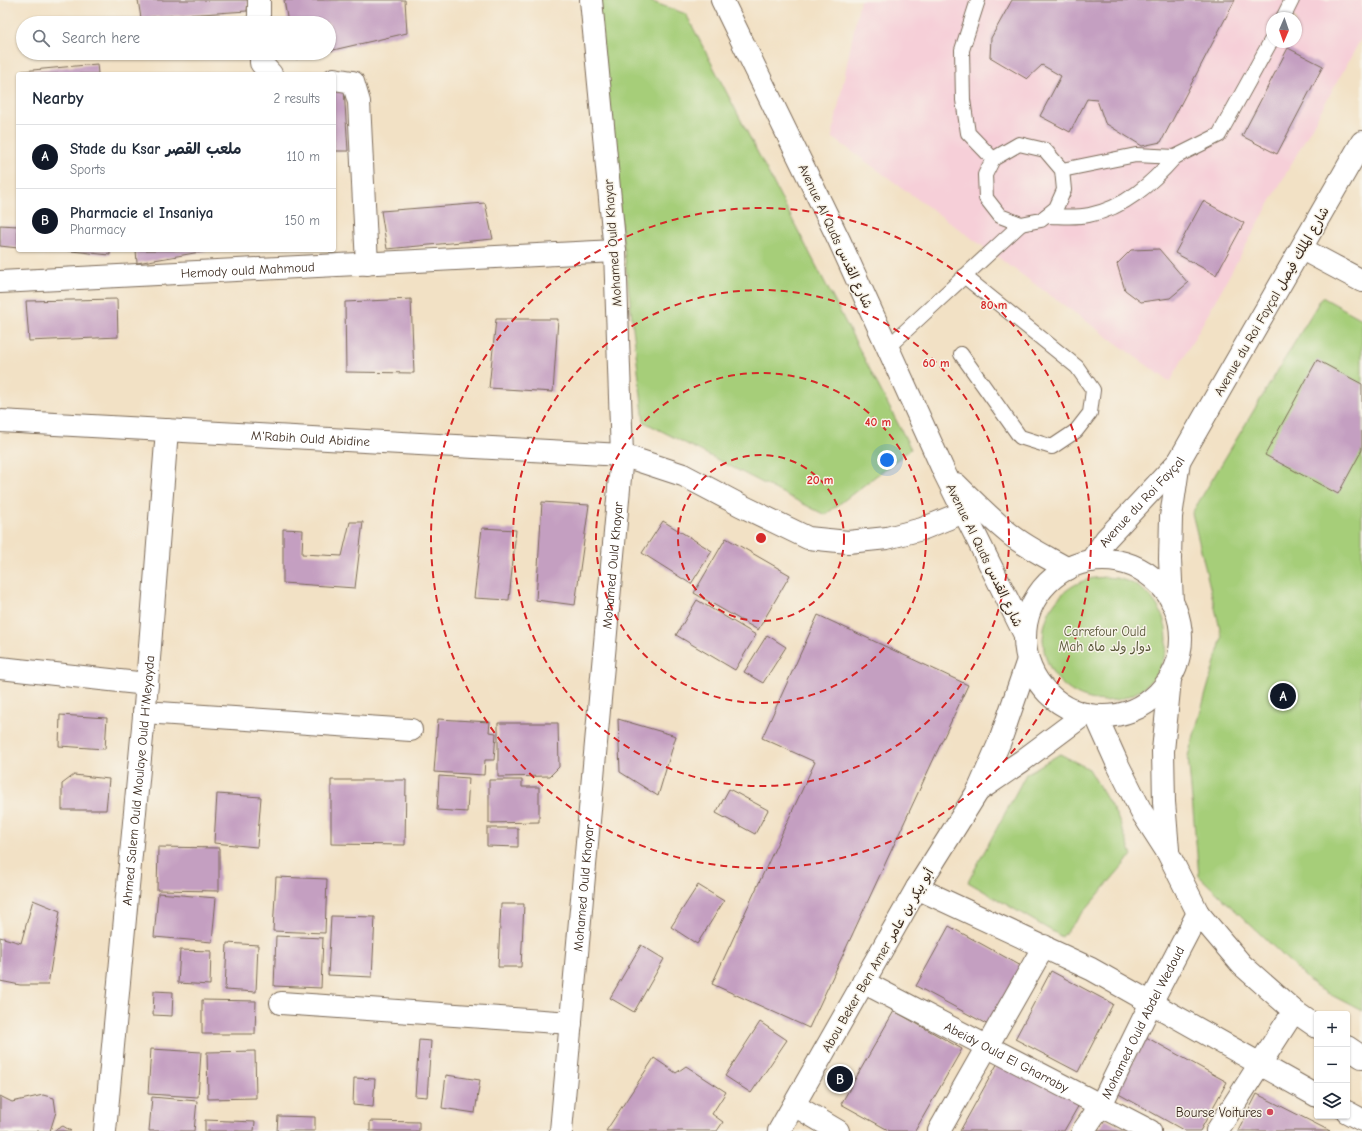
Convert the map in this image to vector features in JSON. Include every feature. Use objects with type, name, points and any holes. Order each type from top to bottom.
[{"type":"street","points":[[259,0],[259,16]]},
{"type":"street","name":"Mohamed Ould Khayar","points":[[561,1131],[622,455],[615,251],[591,0]]},
{"type":"street","name":"Avenue Al Quds شارع القدس","points":[[722,0],[839,240],[945,474],[1025,635]]},
{"type":"street","points":[[261,60],[261,63],[269,72]]},
{"type":"street","points":[[336,79],[353,82],[359,102],[367,264]]},
{"type":"street","name":"Avenue du Roi Fayçal شارع الملك فيصل","points":[[1179,460],[1302,249],[1362,142]]},
{"type":"street","points":[[1302,249],[1362,281]]},
{"type":"street","name":"Hemody ould Mahmoud","points":[[0,282],[615,251]]},
{"type":"street","name":"M'Rabih Ould Abidine","points":[[0,421],[622,455],[683,475],[808,538],[848,542],[887,538],[922,529],[964,512]]},
{"type":"street","name":"Ahmed Salem Ould Moulaye Ould H'Meyayda","points":[[105,1131],[147,684],[167,430]]},
{"type":"street","name":"Avenue du Roi Fayçal","points":[[1091,561],[1106,539],[1179,460]]},
{"type":"street","name":"Avenue du Roi Fayçal","points":[[1172,602],[1170,538],[1179,460]]},
{"type":"street","name":"Avenue Al Quds شارع القدس","points":[[945,474],[985,513],[1012,536],[1036,552],[1068,569]]},
{"type":"street","points":[[1091,561],[1115,561],[1138,568],[1158,582],[1172,602],[1180,621],[1182,641],[1178,661],[1170,679],[1157,695],[1140,706],[1121,714],[1090,715],[1066,706],[1049,694],[1036,678],[1028,660],[1025,635],[1029,615],[1037,596],[1051,580],[1068,569],[1091,561]]},
{"type":"street","name":"Abou Beker Ben Amer أبو بيكر بن عامر","points":[[779,1131],[917,888],[978,791],[1000,741],[1028,660]]},
{"type":"street","points":[[0,668],[147,684]]},
{"type":"street","points":[[1168,853],[1164,802],[1163,751],[1170,679]]},
{"type":"street","points":[[144,712],[411,730]]},
{"type":"street","points":[[1090,715],[1141,811],[1168,853],[1198,913],[1242,965],[1294,1011],[1314,1025]]},
{"type":"street","name":"Abou Beker Ben Amer أبو بيكر بن عامر","points":[[978,791],[1090,715]]},
{"type":"street","points":[[917,888],[1091,969],[1314,1094]]},
{"type":"street","name":"Mohamed Ould Abdel Wedoud","points":[[1084,1131],[1101,1105],[1151,1003],[1198,913]]},
{"type":"street","points":[[939,1131],[989,1046],[1044,946]]},
{"type":"street","name":"Abeidy Ould El Gharraby","points":[[863,982],[989,1046],[1150,1131]]},
{"type":"street","points":[[282,1003],[571,1023]]},
{"type":"street","points":[[1217,1131],[1294,1011]]},
{"type":"street","points":[[1350,1049],[1362,1057]]},
{"type":"street","points":[[794,1105],[838,1131]]},
{"type":"street","points":[[1350,1114],[1362,1120]]},
{"type":"lane","points":[[978,0],[962,50],[963,100],[968,133],[993,159]]},
{"type":"lane","points":[[1286,12],[1292,0]]},
{"type":"lane","points":[[1046,216],[1089,215],[1124,202],[1151,183],[1175,157],[1219,135],[1267,48]]},
{"type":"lane","points":[[888,347],[1021,224],[1041,220],[1056,208],[1064,190],[1062,170],[1045,150],[1019,144],[993,159],[984,175],[986,198],[1000,216],[1021,224]]},
{"type":"lane","points":[[1062,170],[1136,156],[1175,157]]},
{"type":"lane","points":[[961,354],[1020,437],[1052,447],[1076,431],[1090,413],[1093,390],[1077,367],[964,276]]},
{"type":"shaded area","points":[[860,0],[1362,0],[1362,37],[1170,382],[832,137]]},
{"type":"green space","points":[[603,0],[647,0],[686,14],[911,449],[825,515],[644,422],[596,8]]},
{"type":"green space","points":[[1322,297],[1362,319],[1362,1011],[1316,987],[1199,876],[1188,756],[1222,637],[1192,513]]},
{"type":"green space","name":"Carrefour Ould Mah دوار ولد ماه","points":[[1111,577],[1129,581],[1140,587],[1153,599],[1163,615],[1167,639],[1163,663],[1157,674],[1145,687],[1123,699],[1099,701],[1081,697],[1070,691],[1057,679],[1045,657],[1043,633],[1047,615],[1053,604],[1065,591],[1087,579]]},
{"type":"green space","points":[[1060,754],[1089,769],[1117,816],[1132,855],[1062,937],[968,882],[1026,774]]},
{"type":"building","points":[[138,0],[248,0],[247,11],[171,16],[141,16]]},
{"type":"building","points":[[284,0],[405,0],[407,33],[336,49],[336,16],[287,16]]},
{"type":"building","points":[[1012,0],[1235,0],[1161,142],[1142,146],[1105,123],[1097,100],[1087,99],[1070,132],[1040,116],[1061,76],[1042,65],[1027,79],[990,57],[991,38]]},
{"type":"building","points":[[1288,48],[1323,66],[1277,154],[1242,136]]},
{"type":"building","points":[[97,64],[98,72],[22,72]]},
{"type":"building","points":[[344,88],[348,151],[336,151],[336,90]]},
{"type":"building","points":[[1203,201],[1244,223],[1216,275],[1175,253]]},
{"type":"building","points":[[485,203],[493,239],[387,249],[381,211]]},
{"type":"building","points":[[0,225],[16,226],[16,248],[0,246]]},
{"type":"building","points":[[1159,249],[1188,283],[1170,298],[1141,302],[1125,290],[1117,264],[1131,250]]},
{"type":"building","points":[[81,252],[110,252],[110,255]]},
{"type":"building","points":[[136,252],[200,252],[137,263]]},
{"type":"building","points":[[117,299],[118,337],[29,341],[26,301]]},
{"type":"building","points":[[411,299],[414,373],[346,372],[345,302]]},
{"type":"building","points":[[496,319],[558,319],[553,392],[489,388]]},
{"type":"building","points":[[1317,360],[1362,384],[1362,450],[1338,494],[1265,455]]},
{"type":"building","points":[[542,502],[589,505],[575,605],[536,600]]},
{"type":"building","points":[[663,521],[712,551],[691,584],[642,553]]},
{"type":"building","points":[[350,522],[363,522],[355,588],[283,583],[283,529],[303,530],[302,554],[342,556]]},
{"type":"building","points":[[482,528],[516,530],[509,600],[474,598]]},
{"type":"building","points":[[726,538],[790,575],[758,630],[694,593]]},
{"type":"building","points":[[697,600],[756,635],[735,670],[676,635]]},
{"type":"building","points":[[818,615],[968,685],[809,1028],[712,984],[815,762],[762,738]]},
{"type":"building","points":[[767,635],[786,647],[763,683],[744,672]]},
{"type":"building","points":[[60,715],[107,718],[105,749],[59,746]]},
{"type":"building","points":[[438,719],[490,722],[489,732],[496,733],[494,760],[485,760],[484,775],[434,772]]},
{"type":"building","points":[[618,719],[676,736],[658,796],[620,772]]},
{"type":"building","points":[[498,723],[558,723],[559,767],[550,776],[498,777]]},
{"type":"building","points":[[74,775],[109,779],[106,810],[62,810],[62,784]]},
{"type":"building","points":[[439,776],[469,778],[467,812],[437,810]]},
{"type":"building","points":[[331,780],[406,780],[405,845],[331,844]]},
{"type":"building","points":[[489,780],[522,780],[522,787],[539,787],[539,822],[489,823]]},
{"type":"building","points":[[729,789],[768,810],[755,834],[716,813]]},
{"type":"building","points":[[217,794],[261,797],[257,847],[214,843]]},
{"type":"building","points":[[487,828],[518,828],[518,847],[487,846]]},
{"type":"building","points":[[158,847],[219,848],[219,891],[157,890]]},
{"type":"building","points":[[276,877],[327,879],[325,933],[273,931]]},
{"type":"building","points":[[698,885],[724,901],[697,944],[671,927]]},
{"type":"building","points":[[158,893],[216,898],[212,942],[154,937]]},
{"type":"building","points":[[33,900],[60,911],[48,985],[20,985],[0,981],[0,937],[21,943]]},
{"type":"building","points":[[501,904],[524,904],[521,967],[498,967]]},
{"type":"building","points":[[331,916],[375,917],[372,977],[328,975]]},
{"type":"building","points":[[949,926],[1023,967],[990,1026],[916,986]]},
{"type":"building","points":[[276,936],[323,938],[321,988],[274,986]]},
{"type":"building","points":[[227,943],[258,945],[256,992],[225,990]]},
{"type":"building","points":[[641,945],[664,959],[634,1012],[610,998]]},
{"type":"building","points":[[180,950],[211,951],[210,985],[178,983]]},
{"type":"building","points":[[1051,971],[1113,1004],[1078,1072],[1015,1039]]},
{"type":"building","points":[[154,991],[173,992],[172,1016],[153,1015]]},
{"type":"building","points":[[202,1000],[256,1001],[255,1034],[202,1034]]},
{"type":"building","points":[[894,1011],[962,1049],[915,1131],[890,1131],[841,1104]]},
{"type":"building","points":[[760,1022],[787,1040],[751,1093],[725,1076]]},
{"type":"building","points":[[1146,1037],[1227,1082],[1200,1131],[1185,1131],[1115,1092]]},
{"type":"building","points":[[419,1040],[431,1041],[427,1097],[415,1096]]},
{"type":"building","points":[[151,1049],[201,1052],[198,1097],[148,1094]]},
{"type":"building","points":[[255,1051],[256,1098],[208,1099],[207,1052]]},
{"type":"building","points":[[654,1058],[676,1073],[686,1066],[726,1092],[712,1114],[723,1122],[717,1131],[606,1131]]},
{"type":"building","points":[[1000,1059],[1080,1103],[1064,1131],[960,1131]]},
{"type":"building","points":[[446,1075],[480,1080],[475,1113],[442,1108]]},
{"type":"building","points":[[354,1078],[375,1079],[373,1107],[353,1105]]},
{"type":"building","name":"Bourse Voitures","points":[[1257,1094],[1330,1131],[1238,1131]]},
{"type":"building","points":[[43,1095],[54,1098],[56,1112],[50,1131],[0,1131],[0,1096],[12,1102]]},
{"type":"building","points":[[152,1097],[197,1101],[194,1131],[149,1131]]},
{"type":"building","points":[[278,1116],[315,1117],[315,1131],[277,1131]]},
{"type":"building","points":[[1105,1118],[1128,1131],[1098,1131]]},
{"type":"building","points":[[205,1120],[255,1122],[254,1131],[205,1131]]},
{"type":"building","points":[[370,1121],[419,1122],[419,1131],[370,1131]]},
{"type":"building","points":[[63,1126],[71,1131],[53,1131]]},
{"type":"place","name":"Stade du Ksar ملعب القصر","points":[[1283,696]]},
{"type":"place","name":"Pharmacie el Insaniya","points":[[840,1079]]},
{"type":"place","name":"Bourse Voitures","points":[[1270,1112]]}]
